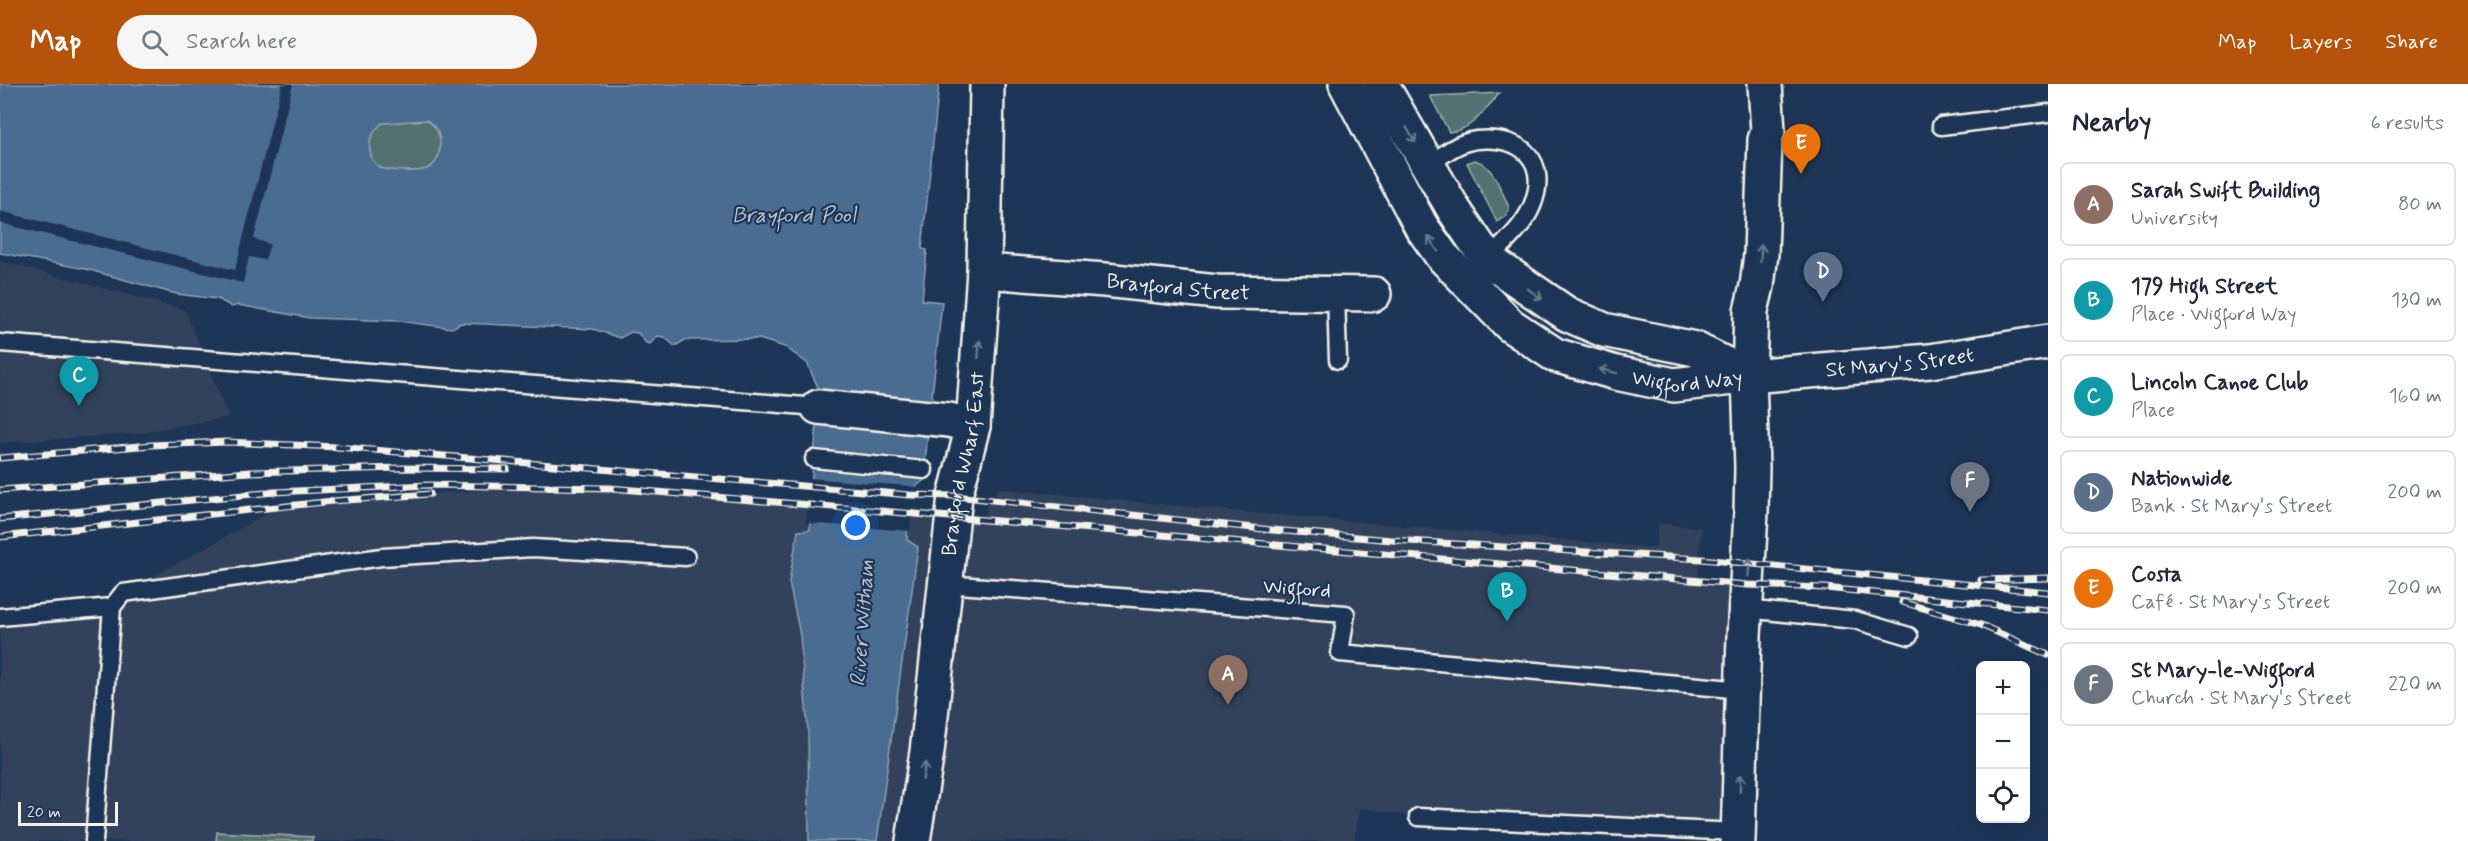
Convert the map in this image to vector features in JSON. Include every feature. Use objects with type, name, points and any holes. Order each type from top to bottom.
[{"type":"street","name":"Brayford Wharf East","points":[[913,841],[927,752],[955,496],[973,426],[984,271],[987,84]]},
{"type":"street","name":"Wigford Way","points":[[1346,84],[1421,226],[1442,256],[1510,325],[1529,340],[1555,355],[1587,366],[1674,385],[1749,376]]},
{"type":"street","name":"Wigford Way","points":[[1381,84],[1454,210],[1488,260],[1567,314],[1604,330],[1695,349],[1749,376]]},
{"type":"street","points":[[1738,836],[1745,609],[1750,565],[1751,311],[1761,254],[1765,140],[1768,131],[1765,84]]},
{"type":"street","name":"Brayford Street","points":[[984,271],[1105,280],[1217,292],[1374,294]]},
{"type":"street","name":"St Mary's Street","points":[[1749,376],[1930,361],[2048,342]]},
{"type":"street","points":[[818,407],[928,418],[973,426]]},
{"type":"lane","points":[[1941,126],[2048,113]]},
{"type":"lane","points":[[1429,166],[1447,151],[1476,140],[1515,143],[1529,153],[1538,181],[1531,208],[1515,233],[1488,260]]},
{"type":"lane","points":[[1336,294],[1338,360]]},
{"type":"lane","points":[[0,343],[818,407]]},
{"type":"lane","points":[[814,459],[924,470]]},
{"type":"lane","points":[[94,841],[112,607],[123,593],[382,557],[533,548],[686,557]]},
{"type":"lane","name":"Wigford","points":[[945,584],[1346,614],[1340,653],[1743,690]]},
{"type":"lane","points":[[0,617],[112,607]]},
{"type":"lane","points":[[1745,609],[1855,620],[1909,636]]},
{"type":"lane","points":[[1418,817],[1738,836]]},
{"type":"shaded area","points":[[0,261],[185,310],[228,417],[141,433],[0,443]]},
{"type":"shaded area","points":[[610,488],[985,519],[988,498],[995,498],[997,488],[1656,548],[1658,523],[1701,528],[1698,581],[1748,585],[1748,832],[1418,817],[1360,808],[1354,841],[0,841],[0,613],[123,593],[281,506],[484,490]]},
{"type":"green space","points":[[1500,93],[1465,128],[1449,132],[1430,96]]},
{"type":"green space","points":[[427,120],[434,126],[440,139],[439,156],[432,166],[423,170],[410,171],[386,170],[375,164],[370,144],[374,133],[382,123]]},
{"type":"green space","points":[[1475,160],[1482,163],[1492,173],[1509,207],[1507,215],[1497,222],[1467,163]]},
{"type":"green space","points":[[217,832],[313,837],[312,841],[216,841]]},
{"type":"water","name":"Brayford Pool","points":[[0,84],[939,84],[922,249],[927,250],[922,300],[942,302],[923,481],[915,487],[910,487],[907,540],[918,547],[877,841],[809,841],[808,731],[800,635],[789,582],[798,531],[810,530],[809,506],[820,392],[807,363],[785,347],[759,339],[685,340],[675,346],[664,337],[658,336],[650,344],[646,343],[638,333],[631,332],[620,338],[593,329],[461,323],[452,328],[398,321],[310,318],[238,305],[232,307],[218,299],[176,294],[86,269],[0,253]],"holes":[[[427,120],[438,132],[440,143],[439,156],[432,166],[409,171],[386,170],[375,164],[370,144],[374,133],[382,123]]]},
{"type":"pier","points":[[282,84],[293,84],[254,239],[270,244],[265,260],[249,257],[243,283],[0,223],[0,211],[235,270]]},
{"type":"pier","points":[[815,448],[925,459],[923,481],[812,470]]},
{"type":"pier","points":[[809,478],[920,487],[913,490],[910,531],[806,523]]},
{"type":"railway","points":[[0,458],[151,445],[227,442],[337,447],[910,495],[955,496],[1272,530],[1392,540],[1701,559],[2048,592]]},
{"type":"railway","points":[[0,490],[250,472],[401,468],[507,469]]},
{"type":"railway","points":[[0,519],[274,492],[429,485],[610,488],[1748,585],[1825,588],[2048,610]]},
{"type":"railway","points":[[0,537],[333,501],[430,494]]},
{"type":"railway","points":[[1981,580],[2048,578]]},
{"type":"railway","points":[[1902,602],[1981,625],[2048,655]]},
{"type":"place","name":"Costa","points":[[1801,174]]},
{"type":"place","name":"Nationwide","points":[[1823,302]]},
{"type":"place","name":"Lincoln Canoe Club","points":[[79,406]]},
{"type":"place","name":"St Mary-le-Wigford","points":[[1970,512]]},
{"type":"place","name":"179 High Street","points":[[1507,622]]},
{"type":"place","name":"Sarah Swift Building","points":[[1228,705]]},
{"type":"water label","name":"River Witham","points":[[861,623]]}]
